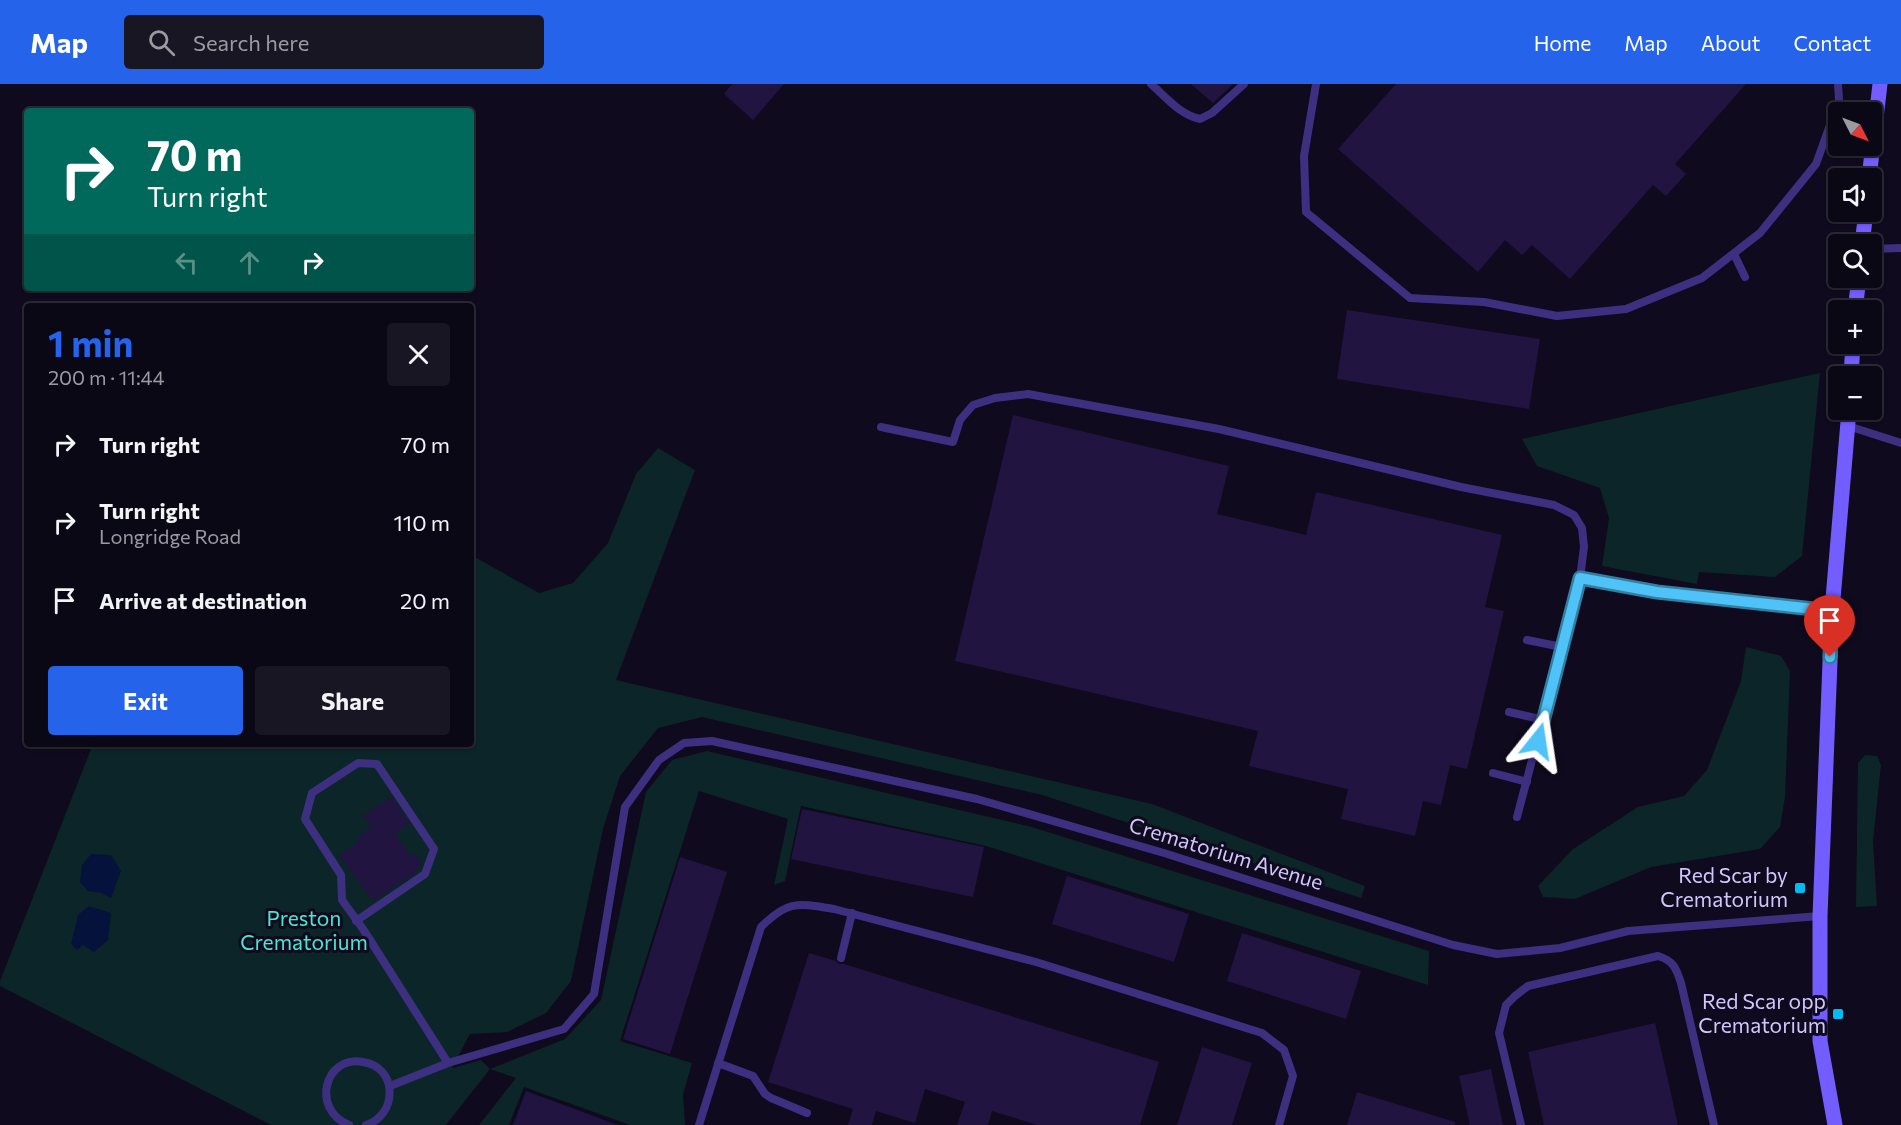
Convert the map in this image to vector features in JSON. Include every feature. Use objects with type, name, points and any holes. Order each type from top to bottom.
[{"type":"main road","points":[[1870,168],[1880,84]]},
{"type":"main road","points":[[1835,1125],[1821,1041],[1820,916],[1832,611],[1848,420]]},
{"type":"lane","points":[[1151,84],[1182,112],[1200,119],[1212,113],[1244,84]]},
{"type":"lane","points":[[1316,84],[1304,156],[1306,212],[1410,298],[1484,302],[1557,315],[1626,309],[1702,278],[1760,233],[1816,164],[1839,100],[1838,84]]},
{"type":"lane","points":[[1882,249],[1901,248]]},
{"type":"lane","points":[[1734,254],[1744,277]]},
{"type":"lane","points":[[881,427],[953,442],[960,420],[973,405],[994,398],[1028,394],[1219,429],[1461,487],[1554,505],[1574,515],[1582,528],[1584,547],[1580,578],[1517,817]]},
{"type":"lane","points":[[1848,426],[1901,443]]},
{"type":"lane","points":[[1580,578],[1657,592],[1832,611]]},
{"type":"lane","points":[[1527,640],[1562,647]]},
{"type":"lane","points":[[1509,712],[1544,720]]},
{"type":"lane","name":"Crematorium Avenue","points":[[390,1086],[448,1063],[564,1029],[594,994],[625,807],[659,760],[684,743],[712,741],[977,799],[1164,853],[1454,945],[1497,954],[1560,948],[1628,931],[1820,916]]},
{"type":"lane","points":[[357,921],[425,874],[434,849],[377,764],[358,763],[312,793],[305,819],[341,875],[342,900],[448,1063]]},
{"type":"lane","points":[[1493,773],[1527,782]]},
{"type":"lane","points":[[699,1125],[761,927],[775,913],[786,907],[802,904],[852,913],[1036,962],[1262,1033],[1284,1050],[1293,1076],[1279,1125]]},
{"type":"lane","points":[[841,958],[852,913]]},
{"type":"lane","points":[[1521,1125],[1499,1033],[1506,1005],[1528,986],[1658,956],[1668,959],[1676,968],[1681,983],[1714,1125]]},
{"type":"lane","points":[[349,1125],[341,1122],[327,1105],[327,1083],[341,1066],[362,1061],[382,1071],[390,1086],[391,1097],[382,1117],[366,1125]]},
{"type":"lane","points":[[718,1063],[753,1076],[765,1094],[807,1113]]},
{"type":"green space","points":[[1820,373],[1802,556],[1775,577],[1699,572],[1697,584],[1602,566],[1609,518],[1600,488],[1537,466],[1522,439]]},
{"type":"green space","name":"Preston Crematorium","points":[[658,448],[695,470],[616,680],[1152,804],[1365,886],[1361,898],[1042,795],[702,717],[658,728],[620,776],[603,829],[571,981],[546,1013],[507,1032],[470,1034],[452,1068],[481,1060],[490,1069],[446,1125],[271,1125],[0,986],[0,981],[92,747],[474,747],[474,557],[539,593],[573,583],[608,543],[636,474]]},
{"type":"green space","points":[[1746,647],[1781,656],[1790,671],[1785,797],[1780,827],[1760,849],[1651,867],[1575,899],[1543,897],[1538,886],[1573,849],[1638,807],[1684,796],[1707,770],[1741,681]]},
{"type":"green space","points":[[707,751],[1032,827],[1429,951],[1428,985],[986,846],[801,806],[785,881],[774,885],[788,819],[699,791],[620,1041],[692,1063],[683,1095],[685,1125],[630,1125],[524,1087],[509,1125],[479,1125],[516,1078],[490,1069],[565,1039],[601,1000],[646,792],[672,760]]},
{"type":"green space","points":[[1865,755],[1877,756],[1881,765],[1873,841],[1877,906],[1856,907],[1858,763]]},
{"type":"water","points":[[91,854],[111,855],[121,871],[111,898],[101,893],[88,891],[80,882],[82,865]]},
{"type":"water","points":[[89,906],[111,913],[108,940],[94,952],[83,945],[77,950],[71,944],[78,915]]},
{"type":"building","points":[[732,84],[784,84],[753,120],[724,94]]},
{"type":"building","points":[[1191,84],[1233,84],[1213,103]]},
{"type":"building","points":[[1396,84],[1746,84],[1675,164],[1686,174],[1666,196],[1653,185],[1570,279],[1532,245],[1522,255],[1505,240],[1478,272],[1338,149]]},
{"type":"building","points":[[1347,310],[1540,339],[1529,409],[1337,379]]},
{"type":"building","points":[[1013,415],[1229,466],[1217,514],[1306,535],[1316,492],[1502,535],[1485,607],[1504,611],[1467,769],[1450,765],[1441,805],[1423,801],[1415,836],[1341,819],[1348,789],[1249,766],[1258,731],[955,661]]},
{"type":"building","points":[[391,796],[409,823],[395,834],[410,856],[414,853],[422,864],[416,872],[373,901],[339,856],[358,842],[356,839],[372,827],[363,816]]},
{"type":"building","points":[[802,809],[984,847],[973,897],[791,859]]},
{"type":"building","points":[[680,857],[727,872],[670,1054],[623,1039]]},
{"type":"building","points":[[1067,876],[1189,914],[1174,962],[1052,924]]},
{"type":"building","points":[[1242,933],[1361,971],[1346,1019],[1227,981]]},
{"type":"building","points":[[809,953],[1159,1062],[1140,1125],[1037,1125],[992,1111],[988,1125],[957,1125],[965,1102],[925,1089],[915,1123],[876,1111],[872,1125],[848,1125],[853,1109],[768,1082]]},
{"type":"building","points":[[1655,1023],[1678,1125],[1544,1125],[1528,1052]]},
{"type":"building","points":[[1202,1047],[1252,1063],[1232,1125],[1177,1125]]},
{"type":"building","points":[[1491,1069],[1503,1125],[1470,1125],[1459,1076]]},
{"type":"building","points":[[526,1091],[615,1124],[615,1125],[513,1125]]},
{"type":"building","points":[[1357,1092],[1455,1122],[1455,1125],[1347,1125]]},
{"type":"place","name":"Red Scar by Crematorium","points":[[1800,888]]},
{"type":"place","name":"Red Scar opp Crematorium","points":[[1838,1014]]},
{"type":"route","points":[[1538,741],[1580,578],[1657,592],[1832,611],[1830,657]]}]
